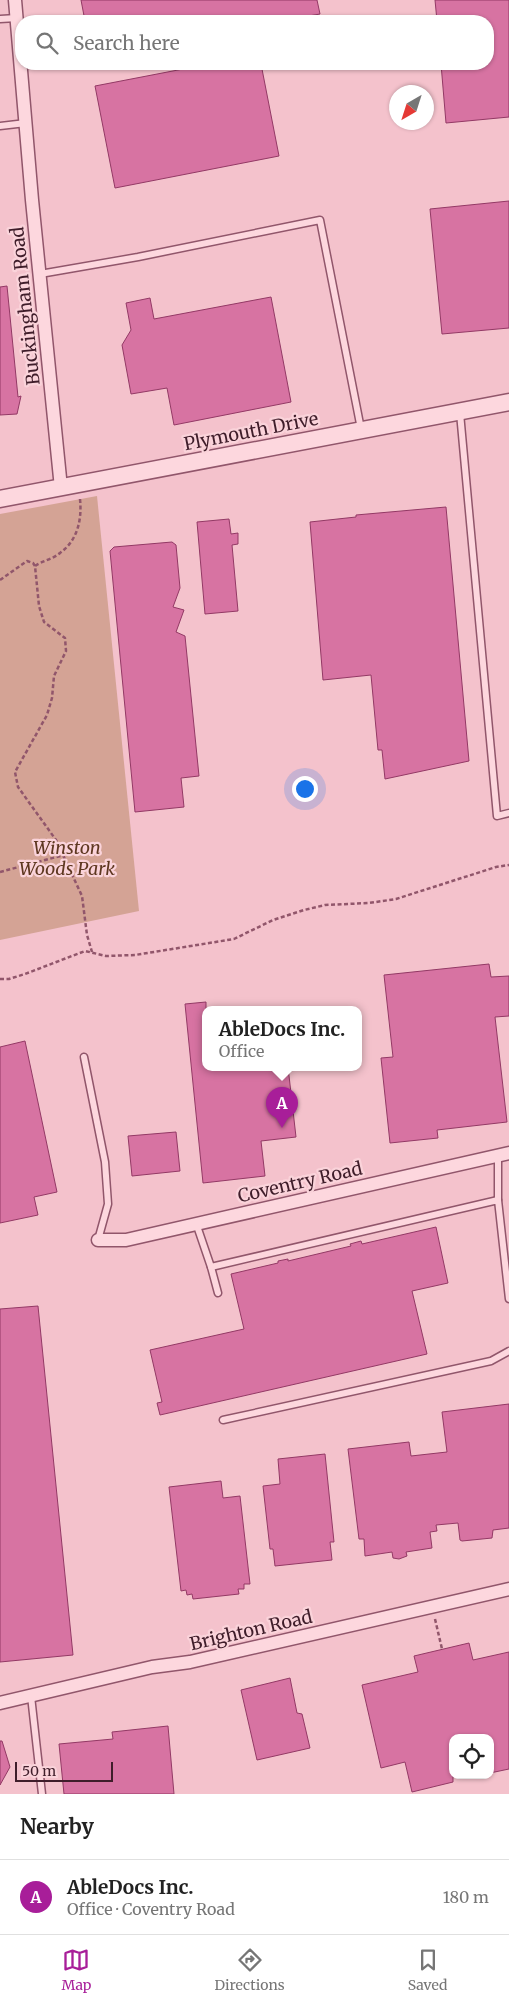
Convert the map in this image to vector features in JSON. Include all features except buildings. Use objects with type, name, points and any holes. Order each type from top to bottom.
[{"type":"street","name":"Buckingham Road","points":[[15,0],[17,15]]},
{"type":"street","name":"Buckingham Road","points":[[21,70],[61,488]]},
{"type":"street","name":"Plymouth Drive","points":[[0,499],[509,402]]},
{"type":"street","name":"Coventry Road","points":[[98,1240],[126,1240],[504,1154]]},
{"type":"street","name":"Brighton Road","points":[[0,1703],[152,1667],[190,1662],[509,1589]]},
{"type":"lane","points":[[0,20],[15,18]]},
{"type":"lane","points":[[0,126],[26,124]]},
{"type":"lane","points":[[40,274],[138,258],[320,220],[362,431]]},
{"type":"lane","points":[[460,411],[497,816],[509,813]]},
{"type":"lane","points":[[84,1057],[105,1162],[108,1204],[98,1240]]},
{"type":"lane","points":[[504,1154],[498,1200],[509,1300]]},
{"type":"lane","points":[[211,1267],[498,1200]]},
{"type":"lane","points":[[196,1223],[218,1293]]},
{"type":"lane","points":[[223,1420],[491,1361],[509,1351]]},
{"type":"lane","points":[[31,1696],[42,1794]]},
{"type":"path","points":[[35,566],[60,554],[79,527],[81,514],[78,485]]},
{"type":"path","points":[[0,580],[28,561],[33,563],[35,566],[38,606],[44,622],[65,638],[66,651],[54,676],[52,698],[47,715],[15,772],[18,787],[56,840],[82,896],[87,934],[92,952]]},
{"type":"path","points":[[0,872],[64,855]]},
{"type":"path","points":[[0,980],[25,974],[85,951],[106,956],[135,956],[234,939],[273,920],[318,907],[396,898],[496,867],[509,865]]},
{"type":"path","points":[[432,1607],[442,1649]]},
{"type":"green space","name":"Winston Woods Park","points":[[97,496],[139,911],[0,940],[0,514]]},
{"type":"place","name":"AbleDocs Inc.","points":[[282,1128]]}]
